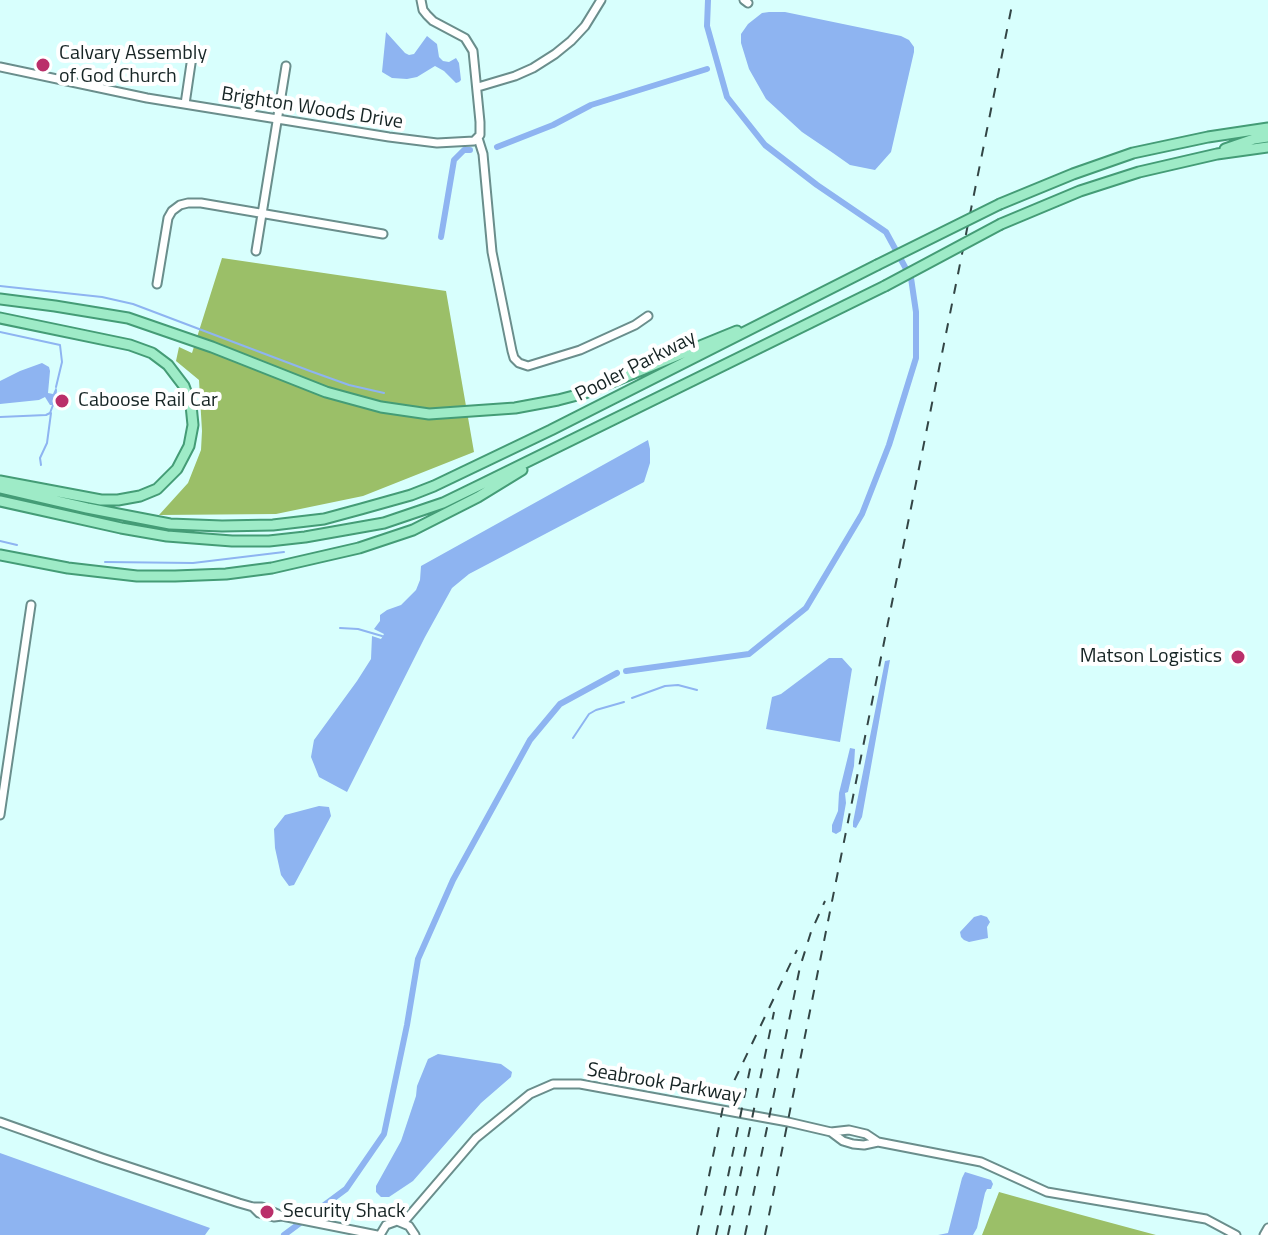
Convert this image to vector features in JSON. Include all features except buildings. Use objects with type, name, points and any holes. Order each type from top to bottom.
[{"type":"main road","name":"Pooler Parkway","points":[[0,488],[170,524],[246,526],[324,519],[387,503],[434,486],[551,430],[1000,204],[1133,153],[1268,128]]},
{"type":"main road","points":[[1203,157],[1268,137]]},
{"type":"main road","name":"Pooler Parkway","points":[[0,501],[167,536],[232,541],[269,541],[384,523],[443,503],[885,286],[1001,224],[1080,191],[1139,172],[1203,157],[1268,147]]},
{"type":"main road","points":[[0,299],[128,318],[340,396],[381,407],[429,414],[515,408],[585,393],[727,334],[774,318]]},
{"type":"main road","points":[[0,318],[130,345],[152,353],[168,365],[184,386],[191,405],[193,425],[187,452],[177,469],[157,489],[140,496],[101,500],[0,481]]},
{"type":"main road","points":[[0,555],[68,568],[137,576],[212,574],[272,568],[359,548],[413,530],[478,497],[561,445]]},
{"type":"street","points":[[421,0],[423,10],[433,21],[465,38],[473,51],[478,87],[478,138],[483,154],[492,252],[514,358],[528,366],[580,350],[648,316]]},
{"type":"street","points":[[478,87],[515,76],[555,54],[585,26],[601,0]]},
{"type":"street","points":[[185,104],[193,50]]},
{"type":"street","points":[[256,251],[286,66]]},
{"type":"street","name":"Brighton Woods Drive","points":[[0,67],[98,89],[431,143],[474,141],[478,138]]},
{"type":"street","points":[[157,284],[168,218],[180,205],[201,203],[383,234]]},
{"type":"street","points":[[0,815],[31,605]]},
{"type":"street","name":"Seabrook Parkway","points":[[403,1223],[476,1138],[530,1094],[553,1084],[580,1084],[831,1132],[849,1130],[866,1134],[878,1142],[981,1162],[1047,1192],[1206,1219],[1236,1235]]},
{"type":"street","points":[[0,1122],[282,1216],[378,1235],[391,1222],[403,1223],[415,1235]]},
{"type":"street","name":"Seabrook Parkway","points":[[831,1132],[853,1144],[878,1142]]},
{"type":"street","points":[[1264,1235],[1268,1228]]},
{"type":"green space","points":[[222,258],[446,291],[474,452],[363,496],[276,514],[159,515],[188,483],[201,450],[199,380],[176,361],[179,347],[192,353]]},
{"type":"green space","points":[[999,1192],[1078,1214],[1156,1235],[982,1235]]},
{"type":"water","points":[[785,12],[901,36],[914,47],[891,152],[875,170],[850,165],[802,132],[766,99],[749,69],[741,34],[762,13]]},
{"type":"water","points":[[386,32],[409,55],[414,54],[427,36],[437,44],[439,57],[443,61],[456,58],[461,80],[456,83],[435,66],[407,79],[392,78],[382,72]]},
{"type":"water","points":[[42,363],[50,371],[48,393],[53,394],[56,387],[57,390],[54,405],[50,405],[45,397],[0,404],[0,381]]},
{"type":"water","points":[[648,440],[650,463],[644,482],[469,574],[452,588],[347,792],[319,777],[311,757],[314,740],[371,659],[372,636],[381,639],[384,634],[374,629],[380,615],[401,605],[416,590],[421,566]]},
{"type":"water","points":[[829,658],[842,658],[852,669],[840,742],[766,729],[772,697],[781,694]]},
{"type":"water","points":[[890,660],[862,817],[856,828],[853,822],[885,661]]},
{"type":"water","points":[[850,748],[855,749],[854,766],[848,792],[845,793],[841,831],[836,834],[832,832],[832,825],[838,811]]},
{"type":"water","points":[[319,806],[329,807],[331,816],[294,885],[289,886],[281,875],[274,829],[285,815]]},
{"type":"water","points":[[981,915],[990,922],[988,938],[969,942],[964,940],[960,932],[974,917]]},
{"type":"water","points":[[438,1054],[501,1064],[512,1072],[511,1077],[481,1103],[413,1181],[389,1197],[381,1197],[376,1192],[376,1186],[401,1141],[428,1059]]},
{"type":"water","points":[[0,1153],[210,1228],[205,1235],[0,1235]]},
{"type":"water","points":[[965,1172],[991,1180],[993,1184],[985,1193],[977,1228],[973,1235],[938,1235],[948,1233]]},
{"type":"waterway","points":[[626,671],[749,654],[806,608],[862,514],[889,445],[916,358],[916,312],[911,278],[886,232],[765,145],[727,97],[707,26],[708,0]]},
{"type":"waterway","points":[[497,147],[553,125],[591,105],[707,69]]},
{"type":"waterway","points":[[441,237],[454,160],[464,150],[470,150]]},
{"type":"waterway","points":[[0,286],[102,297],[133,304],[349,385],[384,393]]},
{"type":"waterway","points":[[0,332],[60,345],[62,362],[56,387]]},
{"type":"waterway","points":[[0,417],[46,415],[53,405]]},
{"type":"waterway","points":[[41,465],[51,413]]},
{"type":"waterway","points":[[0,541],[17,545]]},
{"type":"waterway","points":[[105,562],[193,563],[284,552]]},
{"type":"waterway","points":[[340,628],[382,636]]},
{"type":"waterway","points":[[284,1235],[346,1189],[384,1134],[418,959],[453,880],[530,740],[560,704],[617,673]]},
{"type":"waterway","points":[[632,698],[665,686],[678,685],[697,690]]},
{"type":"waterway","points":[[573,738],[589,714],[624,702]]},
{"type":"railway","points":[[765,1235],[1013,0]]},
{"type":"railway","points":[[745,1235],[800,967],[825,901]]},
{"type":"railway","points":[[697,1235],[724,1102],[797,950]]},
{"type":"railway","points":[[728,1235],[774,1012]]},
{"type":"railway","points":[[716,1235],[752,1059]]},
{"type":"place","name":"Calvary Assembly of God Church","points":[[43,65]]},
{"type":"place","name":"Caboose Rail Car","points":[[62,401]]},
{"type":"place","name":"Matson Logistics","points":[[1238,657]]},
{"type":"place","name":"Security Shack","points":[[267,1212]]}]
